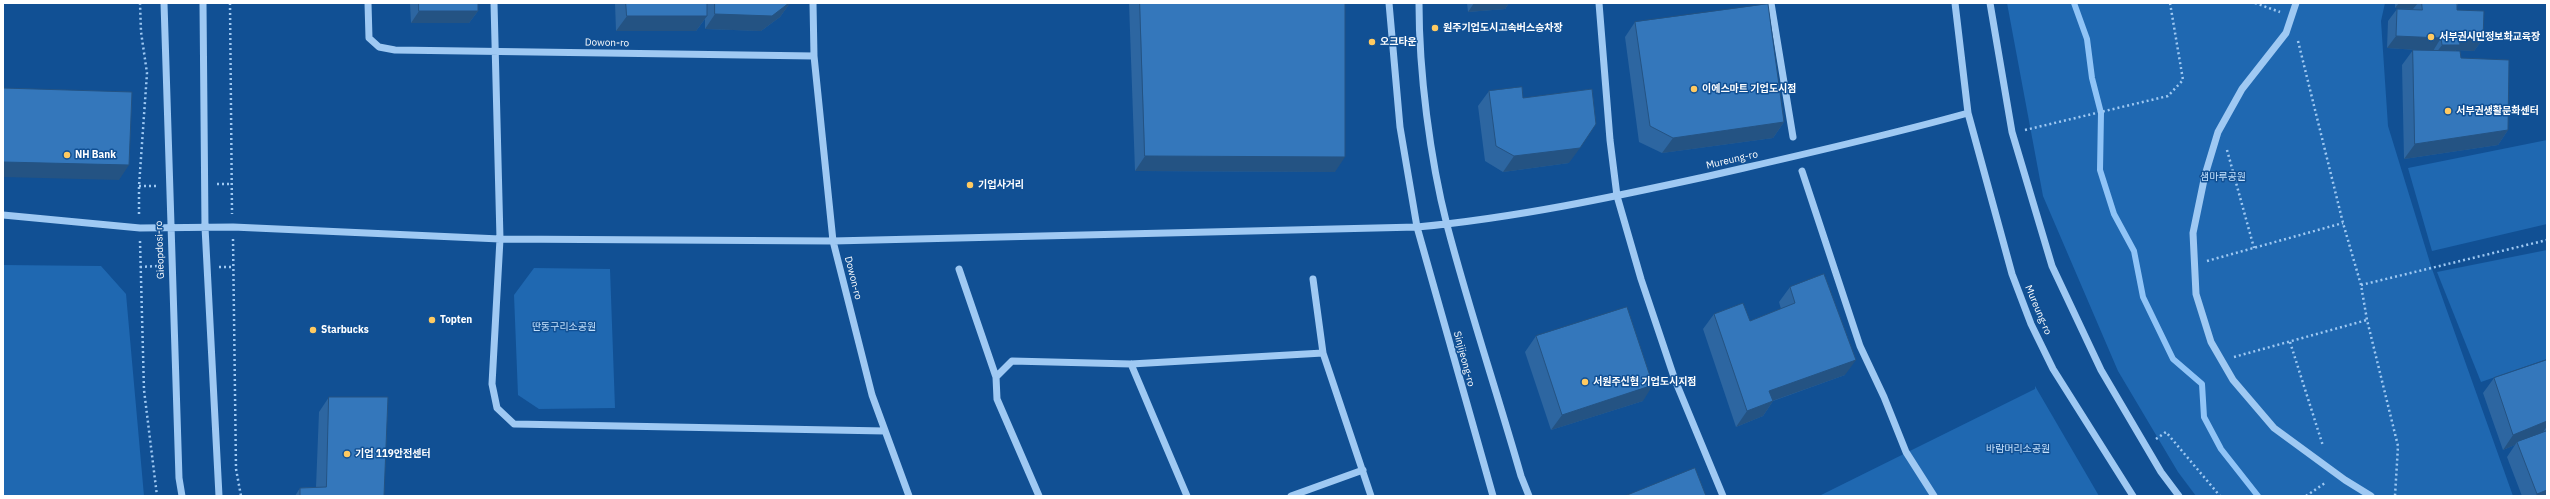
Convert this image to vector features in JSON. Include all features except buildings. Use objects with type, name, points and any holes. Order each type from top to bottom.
[{"type":"street","name":"Gieopdosi-ro","points":[[164,3],[178,478],[182,496]]},
{"type":"street","points":[[204,3],[205,227],[219,496]]},
{"type":"street","name":"Dowon-ro","points":[[368,3],[369,38],[379,47],[394,50],[814,56]]},
{"type":"street","points":[[494,3],[500,239],[492,384],[497,408],[514,424],[885,430]]},
{"type":"street","name":"Dowon-ro","points":[[813,3],[814,56],[833,241],[872,395],[909,496]]},
{"type":"street","name":"Sinjijeong-ro","points":[[1389,3],[1400,127],[1417,227],[1493,496]]},
{"type":"street","points":[[1419,3],[1419,29],[1429,129],[1447,225],[1521,476],[1529,496]]},
{"type":"street","points":[[1600,3],[1610,140],[1617,196],[1641,279],[1675,380],[1723,496]]},
{"type":"street","points":[[1771,3],[1793,137]]},
{"type":"street","name":"Mureung-ro","points":[[1955,3],[1968,113],[2012,274],[2031,324],[2053,369],[2132,496]]},
{"type":"street","points":[[1990,3],[2012,132],[2052,266],[2101,370],[2161,472],[2179,496]]},
{"type":"street","points":[[2296,3],[2286,33],[2242,89],[2221,127],[2205,175],[2193,233],[2196,294],[2211,342],[2233,380],[2274,428],[2330,470],[2371,496]]},
{"type":"street","name":"Mureung-ro","points":[[3,215],[140,228],[205,227],[500,239],[833,241],[1417,227],[1447,225],[1617,196],[1873,139],[1968,113]]},
{"type":"street","points":[[1802,171],[1860,346],[1884,397],[1906,452],[1934,496]]},
{"type":"street","points":[[959,269],[996,377],[997,399],[1039,496]]},
{"type":"street","points":[[1313,280],[1323,353],[1371,496]]},
{"type":"street","points":[[996,377],[1012,361],[1131,364],[1323,353]]},
{"type":"street","points":[[1131,364],[1187,496]]},
{"type":"street","points":[[1291,496],[1363,470]]},
{"type":"path","points":[[139,186],[147,73],[141,32],[140,3]]},
{"type":"path","points":[[230,3],[231,184]]},
{"type":"path","points":[[2022,131],[2168,96],[2183,80],[2170,3]]},
{"type":"path","points":[[2255,3],[2292,15]]},
{"type":"path","points":[[2298,38],[2343,224],[2361,285],[2367,320],[2398,446],[2395,496]]},
{"type":"path","points":[[2221,127],[2254,248]]},
{"type":"path","points":[[2195,264],[2343,224]]},
{"type":"path","points":[[2361,285],[2547,240]]},
{"type":"path","points":[[140,267],[144,390],[157,496]]},
{"type":"path","points":[[233,267],[236,469],[241,496]]},
{"type":"path","points":[[2222,361],[2367,320]]},
{"type":"path","points":[[2290,342],[2330,470]]},
{"type":"path","points":[[2155,439],[2166,432],[2220,496]]},
{"type":"path","points":[[2306,496],[2312,492]]},
{"type":"green space","name":"샘마루공원","points":[[2007,3],[2385,3],[2381,21],[2388,126],[2431,266],[2513,496],[2196,496],[2178,472],[2118,371],[2043,196]]},
{"type":"green space","points":[[2547,140],[2547,224],[2432,251],[2408,168]]},
{"type":"green space","points":[[2547,250],[2547,359],[2481,382],[2437,272]]},
{"type":"green space","points":[[3,265],[101,266],[126,294],[144,496],[3,496]]},
{"type":"green space","name":"딴동구리소공원","points":[[534,268],[610,269],[615,408],[539,409],[518,395],[514,295]]},
{"type":"green space","name":"바람머리소공원","points":[[2035,386],[2099,496],[1819,496],[2035,389]]},
{"type":"waterway","points":[[2074,3],[2087,39],[2092,78],[2101,113],[2100,170],[2114,214],[2134,251],[2143,297],[2173,359],[2202,384],[2204,417],[2221,449],[2258,496]]},
{"type":"place","name":"원주기업도시고속버스승차장","points":[[1435,28]]},
{"type":"place","name":"서부권시민정보화교육장","points":[[2431,37]]},
{"type":"place","name":"오크타운","points":[[1372,42]]},
{"type":"place","name":"이에스마트 기업도시점","points":[[1694,89]]},
{"type":"place","name":"서부권생활문화센터","points":[[2448,111]]},
{"type":"place","name":"NH Bank","points":[[67,155]]},
{"type":"place","name":"기업사거리","points":[[970,185]]},
{"type":"place","name":"Topten","points":[[432,320]]},
{"type":"place","name":"Starbucks","points":[[313,330]]},
{"type":"place","name":"서원주신협 기업도시지점","points":[[1585,382]]},
{"type":"place","name":"기업 119안전센터","points":[[347,454]]}]
